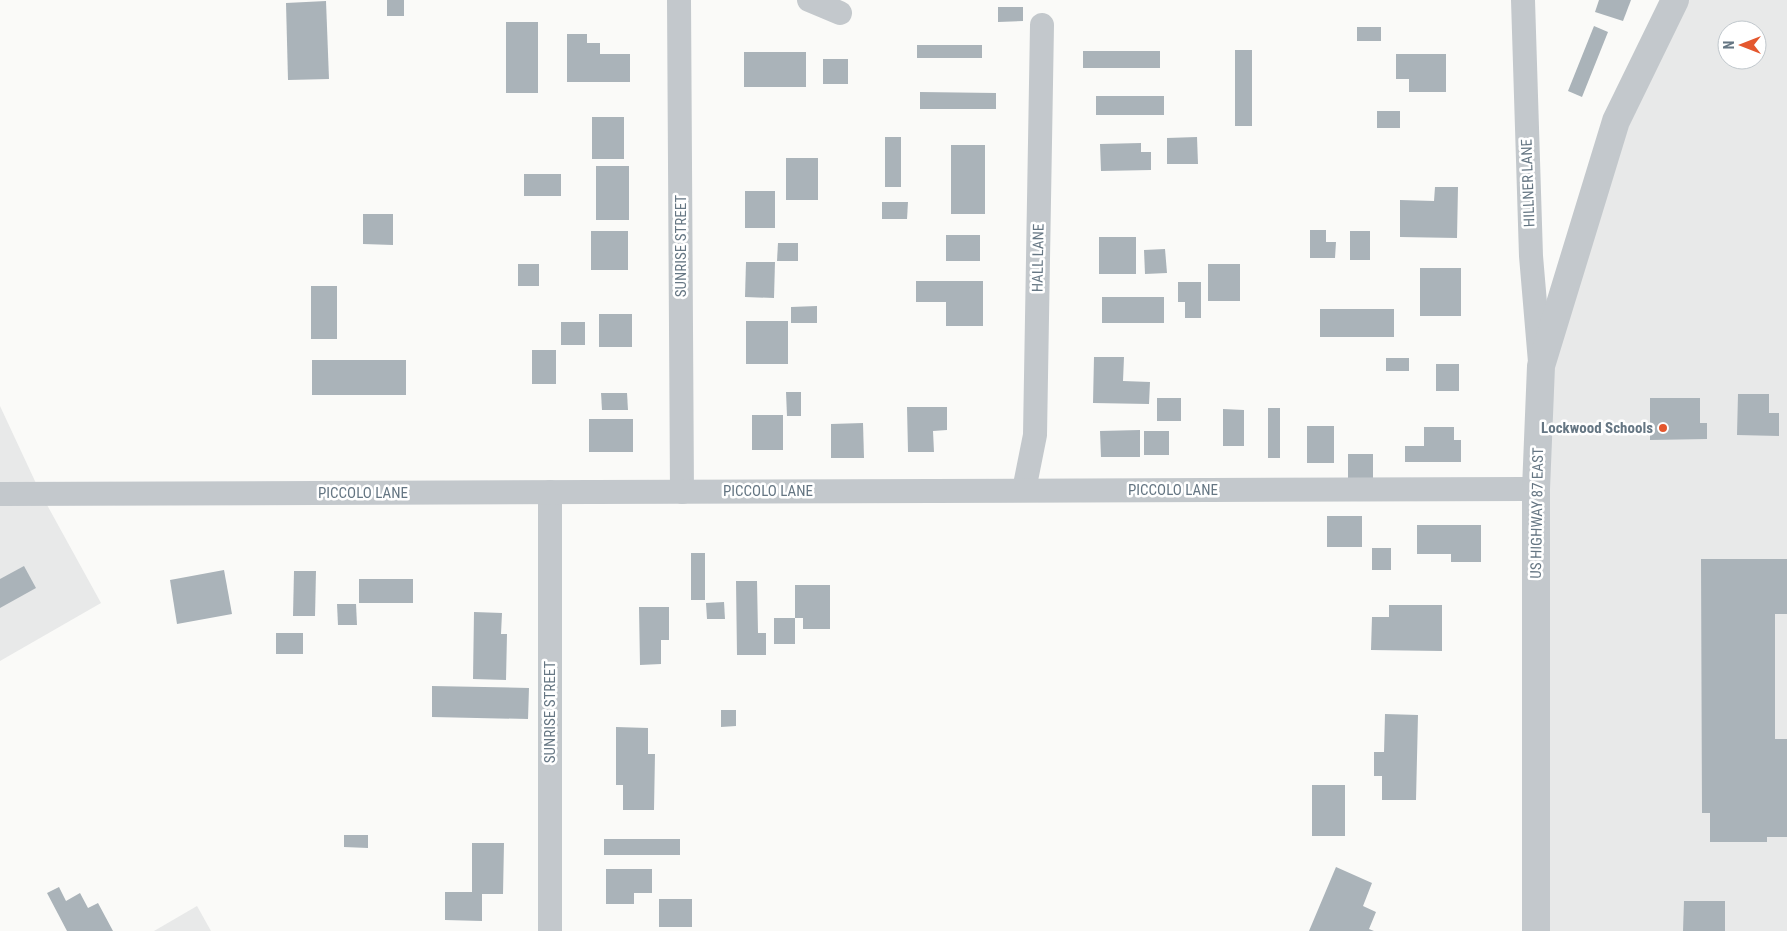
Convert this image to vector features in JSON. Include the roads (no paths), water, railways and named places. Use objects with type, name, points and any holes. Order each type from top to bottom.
[{"type":"street","name":"SUNRISE STREET","points":[[679,0],[682,492]]},
{"type":"street","points":[[810,0],[840,13]]},
{"type":"street","name":"HILLNER LANE","points":[[1523,0],[1531,256],[1541,366]]},
{"type":"street","name":"US HIGHWAY 87 EAST","points":[[1536,931],[1536,489],[1541,366],[1616,121],[1675,0]]},
{"type":"street","name":"HALL LANE","points":[[1024,490],[1036,435],[1042,25]]},
{"type":"street","name":"PICCOLO LANE","points":[[0,494],[1536,489]]},
{"type":"street","name":"SUNRISE STREET","points":[[550,492],[550,931]]},
{"type":"place","name":"Lockwood Schools","points":[[1663,428]]}]
